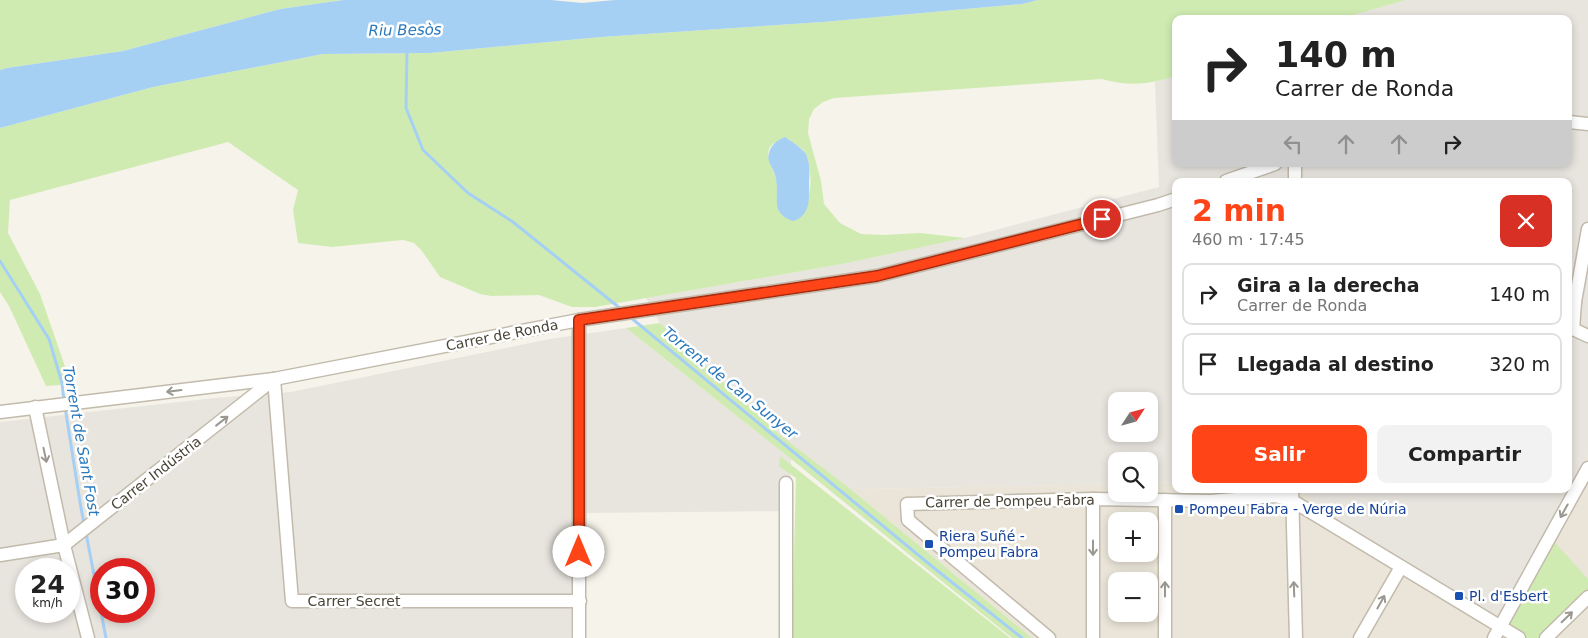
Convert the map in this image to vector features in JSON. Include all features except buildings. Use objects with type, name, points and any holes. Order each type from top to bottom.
[{"type":"street","points":[[1572,122],[1588,124]]},
{"type":"street","points":[[1235,178],[1266,167]]},
{"type":"street","name":"Carrer de Ronda","points":[[0,412],[274,380],[600,316],[877,276],[1172,200]]},
{"type":"street","points":[[1588,229],[1572,303],[1573,329],[1588,336]]},
{"type":"street","points":[[579,320],[579,638]]},
{"type":"street","name":"Carrer Indústria","points":[[64,545],[274,380]]},
{"type":"street","name":"Carrer Secret","points":[[274,380],[292,602],[580,601]]},
{"type":"street","points":[[35,407],[64,545],[88,638]]},
{"type":"street","points":[[1496,633],[1588,468]]},
{"type":"street","points":[[786,483],[786,638]]},
{"type":"street","points":[[1292,494],[1496,633],[1519,638]]},
{"type":"street","points":[[1292,494],[1296,638]]},
{"type":"street","name":"Carrer de Pompeu Fabra","points":[[1049,638],[908,520],[907,504],[1093,499],[1210,501],[1292,494]]},
{"type":"street","points":[[1093,499],[1093,638]]},
{"type":"street","points":[[1165,500],[1165,638]]},
{"type":"street","points":[[0,555],[64,545]]},
{"type":"street","points":[[1360,638],[1401,567]]},
{"type":"street","points":[[1546,638],[1588,597]]},
{"type":"shaded area","points":[[1406,0],[1588,0],[1588,455],[1572,484],[1572,178],[1172,178],[1172,482],[1158,483],[1158,452],[1108,452],[1108,484],[863,489],[848,487],[780,435],[660,323],[646,298],[842,264],[965,238],[1159,187],[1155,82],[1172,77],[1172,167],[1572,167],[1572,15],[1353,15]]},
{"type":"shaded area","points":[[626,328],[791,459],[791,511],[573,513],[571,638],[0,638],[0,422],[215,398],[291,392],[550,339]]},
{"type":"shaded area","points":[[1588,455],[1588,638],[1032,638],[848,487],[863,489],[1108,484],[1108,502],[1158,502],[1158,483],[1172,482],[1172,493],[1309,493],[1309,497],[1499,617],[1567,493],[1572,493],[1572,484]]},
{"type":"shaded area","points":[[1309,493],[1567,493],[1499,617],[1316,510],[1309,497]]},
{"type":"green space","points":[[0,0],[343,0],[280,9],[123,51],[0,70]]},
{"type":"green space","points":[[1038,0],[1406,0],[1353,15],[1172,15],[1172,77],[1148,83],[1130,84],[1102,79],[834,98],[823,102],[814,109],[809,119],[808,133],[821,181],[824,204],[840,223],[861,234],[920,233],[965,238],[842,264],[595,307],[572,307],[539,295],[491,296],[480,294],[440,277],[414,243],[403,240],[332,247],[298,243],[293,210],[298,190],[228,142],[10,200],[8,233],[40,294],[71,384],[46,386],[9,306],[0,292],[0,128],[153,87],[323,54],[430,53],[601,37],[823,22],[1022,4]],"holes":[[[789,139],[801,148],[807,158],[810,175],[808,203],[801,217],[779,210],[777,182],[768,157],[770,148],[779,141]]]},
{"type":"green space","points":[[660,323],[780,435],[848,487],[1032,638],[1012,638],[626,328]]},
{"type":"green space","points":[[780,456],[1010,638],[792,638],[796,478],[779,466]]},
{"type":"green space","points":[[1550,537],[1588,579],[1588,597],[1546,638],[1519,638],[1502,623]]},
{"type":"water","name":"Riu Besòs","points":[[343,0],[551,0],[582,3],[615,0],[1038,0],[1022,4],[823,22],[601,37],[430,53],[323,54],[153,87],[0,128],[0,70],[123,51],[280,9]]},
{"type":"water","points":[[785,137],[806,154],[809,168],[808,204],[804,215],[793,221],[784,217],[778,209],[776,180],[768,159],[773,145]]},
{"type":"waterway","name":"Torrent de Can Sunyer","points":[[407,50],[406,108],[423,150],[468,193],[513,222],[621,309]]},
{"type":"waterway","name":"Torrent de Sant Fost","points":[[0,261],[49,339],[62,383],[64,401]]},
{"type":"waterway","name":"Torrent de Can Sunyer","points":[[630,317],[934,568],[1022,638]]},
{"type":"waterway","name":"Torrent de Sant Fost","points":[[65,407],[84,524]]},
{"type":"waterway","name":"Torrent de Sant Fost","points":[[86,533],[106,638]]},
{"type":"place","name":"Pompeu Fabra - Verge de Núria","points":[[1179,509]]},
{"type":"place","name":"Riera Suñé - Pompeu Fabra","points":[[929,544]]},
{"type":"place","name":"Pl. d'Esbert","points":[[1459,596]]},
{"type":"route","points":[[579,552],[579,320],[877,276],[1102,219]]}]
